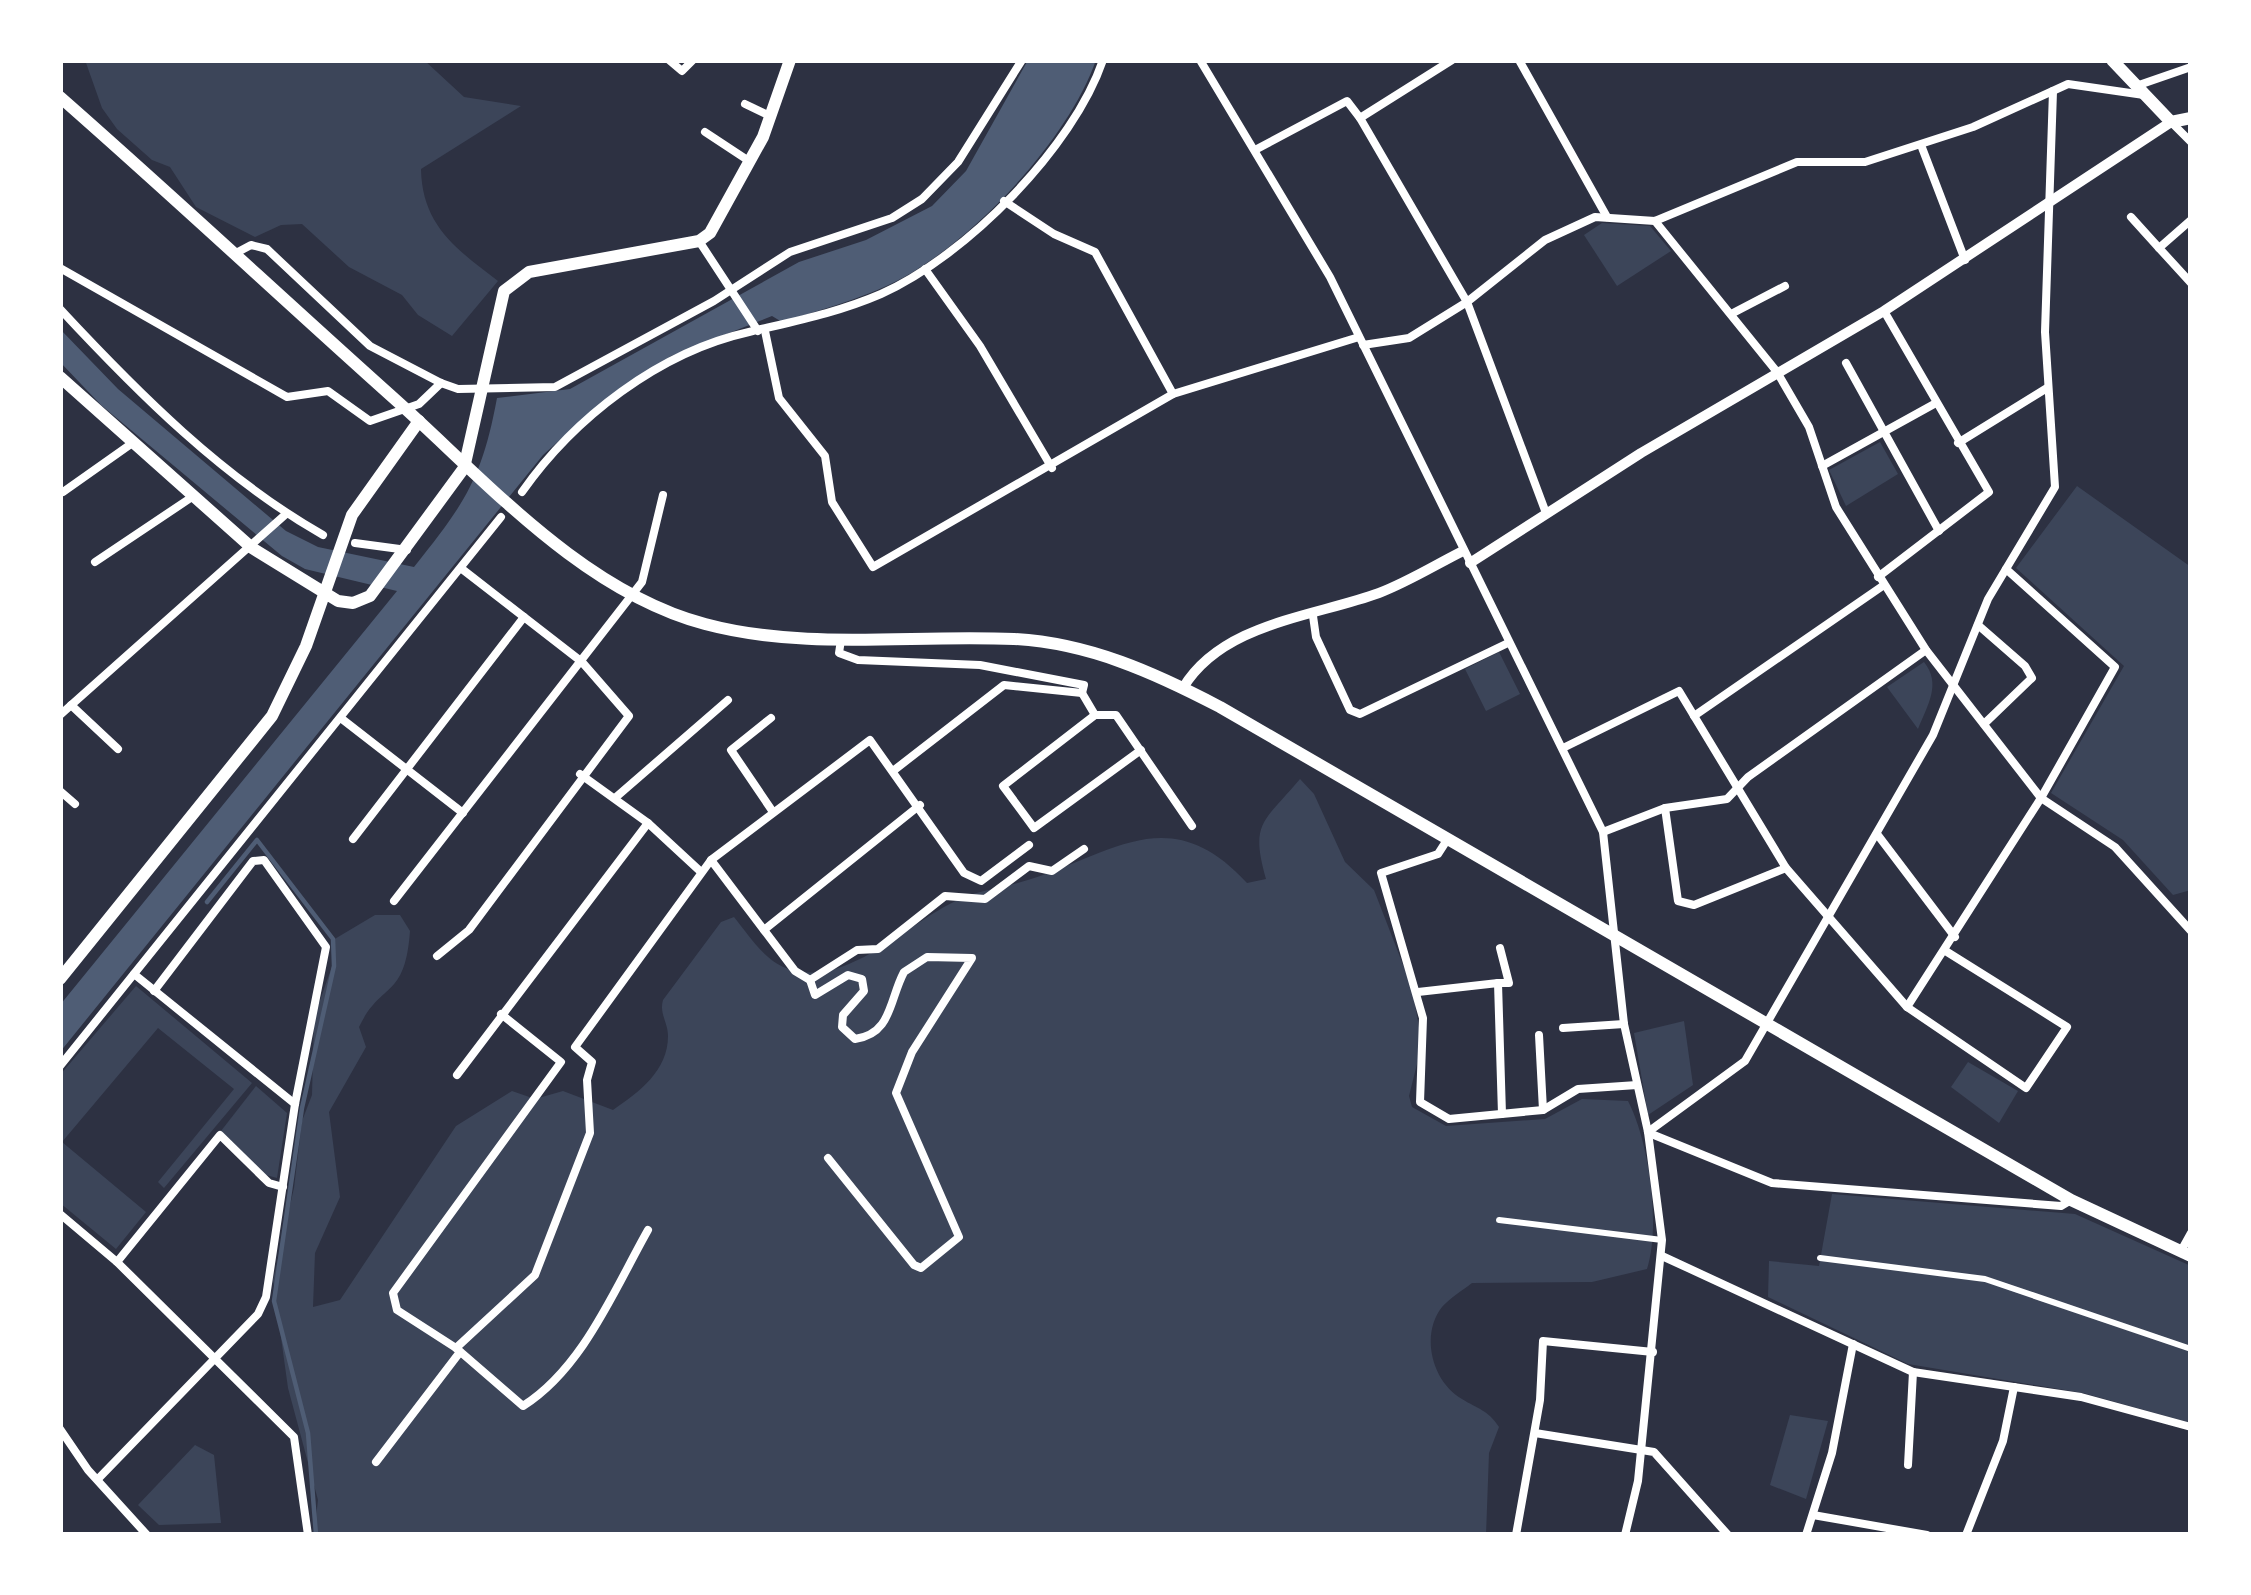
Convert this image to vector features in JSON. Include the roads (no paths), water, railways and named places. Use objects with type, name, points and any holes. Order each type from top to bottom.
[{"type":"main road","points":[[60,377],[192,497],[323,593],[353,603],[381,587],[464,468],[499,301],[519,277],[699,241],[750,162],[772,117],[790,60]]},
{"type":"main road","points":[[2112,60],[2171,122],[2191,118]]},
{"type":"main road","points":[[60,97],[508,500],[633,595],[705,624],[841,640],[1040,642],[1118,659],[1183,688],[2071,1200],[2185,1254]]},
{"type":"main road","points":[[60,979],[272,716],[299,662],[328,578],[391,458],[419,421]]},
{"type":"street","points":[[669,60],[682,71],[693,60]]},
{"type":"street","points":[[236,253],[251,245],[267,249],[370,346],[441,383],[458,389],[555,386],[736,290],[790,252],[892,218],[922,199],[958,163],[1022,60]]},
{"type":"street","points":[[522,492],[574,430],[652,374],[689,354],[760,329],[826,316],[885,292],[925,268],[1004,201],[1077,117],[1103,60]]},
{"type":"street","points":[[1200,60],[1256,150],[1361,341],[1603,832],[1619,939],[1624,1024],[1648,1132],[1662,1240],[1642,1447],[1625,1535]]},
{"type":"street","points":[[1360,118],[1452,60]]},
{"type":"street","points":[[1519,60],[1608,219]]},
{"type":"street","points":[[699,241],[760,329],[779,398],[825,456],[832,502],[873,567],[1052,468],[1173,394],[1361,341],[1409,338],[1467,302],[1545,239],[1595,217],[1654,221],[1797,162],[1865,162],[1921,145],[2068,84],[2140,91],[2191,67]]},
{"type":"street","points":[[1648,1132],[1745,1061],[1877,834],[1955,685],[2006,569],[2055,487],[2047,388],[2045,209],[2053,91]]},
{"type":"street","points":[[1256,150],[1347,101],[1467,302],[1546,514]]},
{"type":"street","points":[[745,104],[772,117]]},
{"type":"street","points":[[1470,563],[1884,311],[2171,122],[2191,142]]},
{"type":"street","points":[[705,132],[750,162]]},
{"type":"street","points":[[1921,145],[1965,260]]},
{"type":"street","points":[[1004,201],[1054,234],[1095,252],[1173,394]]},
{"type":"street","points":[[2131,217],[2191,283]]},
{"type":"street","points":[[2159,248],[2191,220]]},
{"type":"street","points":[[1654,221],[1777,372],[1809,427],[1836,507],[1926,650],[2041,798],[2115,847],[2191,931]]},
{"type":"street","points":[[60,268],[287,398],[328,392],[370,421],[419,404],[441,383]]},
{"type":"street","points":[[925,268],[980,346],[1052,468]]},
{"type":"street","points":[[1733,313],[1785,286]]},
{"type":"street","points":[[60,309],[180,428],[283,516],[322,535]]},
{"type":"street","points":[[1694,716],[1881,581],[1989,492],[1884,311]]},
{"type":"street","points":[[1846,363],[1939,531]]},
{"type":"street","points":[[1958,443],[2047,388]]},
{"type":"street","points":[[1822,466],[1936,403]]},
{"type":"street","points":[[63,492],[131,445]]},
{"type":"street","points":[[394,901],[642,582],[663,495]]},
{"type":"street","points":[[95,562],[192,497]]},
{"type":"street","points":[[60,716],[283,516]]},
{"type":"street","points":[[60,1066],[501,518]]},
{"type":"street","points":[[348,544],[404,555]]},
{"type":"street","points":[[1183,688],[1198,662],[1230,641],[1386,590],[1463,551]]},
{"type":"street","points":[[437,956],[469,929],[580,774],[629,716],[582,662],[462,569]]},
{"type":"street","points":[[1907,1007],[2041,798],[2115,667],[2006,569]]},
{"type":"street","points":[[1313,616],[1316,637],[1350,710],[1360,714],[1508,644]]},
{"type":"street","points":[[353,839],[524,617]]},
{"type":"street","points":[[1978,625],[2032,678],[1983,724]]},
{"type":"street","points":[[841,640],[839,653],[858,659],[998,668],[1084,685],[1082,693],[1095,715]]},
{"type":"street","points":[[1603,832],[1665,808],[1727,799],[1926,650]]},
{"type":"street","points":[[893,771],[1004,685],[1082,693]]},
{"type":"street","points":[[1563,748],[1679,691],[1786,868],[1828,921],[1907,1007],[2026,1088],[2067,1027],[1944,950]]},
{"type":"street","points":[[615,798],[728,700]]},
{"type":"street","points":[[71,705],[118,749]]},
{"type":"street","points":[[1142,750],[1034,828],[1003,786],[1095,715],[1116,715],[1142,750],[1192,826]]},
{"type":"street","points":[[771,718],[731,750],[773,812]]},
{"type":"street","points":[[342,719],[464,813]]},
{"type":"street","points":[[376,1462],[458,1350],[535,1275],[590,1133],[587,1080],[592,1062],[575,1047],[711,860],[870,740],[964,873],[981,881],[1029,845]]},
{"type":"street","points":[[580,774],[648,823],[701,872]]},
{"type":"street","points":[[60,791],[75,804]]},
{"type":"street","points":[[764,930],[920,805]]},
{"type":"street","points":[[1665,808],[1678,901],[1694,905],[1786,868]]},
{"type":"street","points":[[457,1075],[648,823]]},
{"type":"street","points":[[1877,834],[1955,937]]},
{"type":"street","points":[[1447,840],[1438,854],[1381,873],[1418,992],[1424,1063],[1420,1102],[1449,1119],[1543,1110],[1578,1089],[1637,1084]]},
{"type":"street","points":[[810,980],[857,950],[878,949],[945,896],[985,899],[1028,866],[1052,871],[1084,849]]},
{"type":"street","points":[[98,1480],[258,1314],[266,1297],[295,1105],[326,947],[264,860],[253,861],[154,991]]},
{"type":"street","points":[[711,860],[795,971],[810,980],[815,995],[848,975],[862,979],[864,992],[843,1015],[842,1027],[855,1039],[872,1037],[886,1022],[904,972],[927,958],[972,958],[912,1052],[896,1093],[959,1237],[921,1268],[914,1265],[828,1158]]},
{"type":"street","points":[[1418,992],[1509,982],[1500,948]]},
{"type":"street","points":[[134,974],[295,1105]]},
{"type":"street","points":[[1498,983],[1502,1114]]},
{"type":"street","points":[[501,1014],[561,1062],[393,1293],[398,1310],[458,1350],[523,1406],[539,1395],[581,1347],[648,1230]]},
{"type":"street","points":[[1563,1028],[1624,1024]]},
{"type":"street","points":[[1539,1035],[1543,1110]]},
{"type":"street","points":[[1648,1132],[1772,1184],[2061,1206],[2071,1200]]},
{"type":"street","points":[[117,1262],[220,1135],[269,1184],[283,1186]]},
{"type":"street","points":[[60,1214],[117,1262],[294,1437],[308,1535]]},
{"type":"street","points":[[1499,1220],[1662,1240]]},
{"type":"street","points":[[2185,1254],[2190,1235]]},
{"type":"street","points":[[1662,1256],[1913,1372],[2081,1397],[2191,1427]]},
{"type":"street","points":[[1820,1258],[1985,1279],[2191,1349]]},
{"type":"street","points":[[1516,1535],[1534,1433],[1543,1342],[1653,1352]]},
{"type":"street","points":[[1806,1535],[1832,1453],[1853,1344]]},
{"type":"street","points":[[1908,1465],[1913,1372]]},
{"type":"street","points":[[1966,1535],[2003,1441],[2014,1387]]},
{"type":"street","points":[[60,1430],[147,1535]]},
{"type":"street","points":[[1534,1433],[1654,1452],[1728,1535]]},
{"type":"street","points":[[1814,1515],[1927,1535]]},
{"type":"waterway","points":[[207,902],[257,840],[333,939],[334,966],[302,1108],[274,1301],[308,1433],[316,1535]]}]
